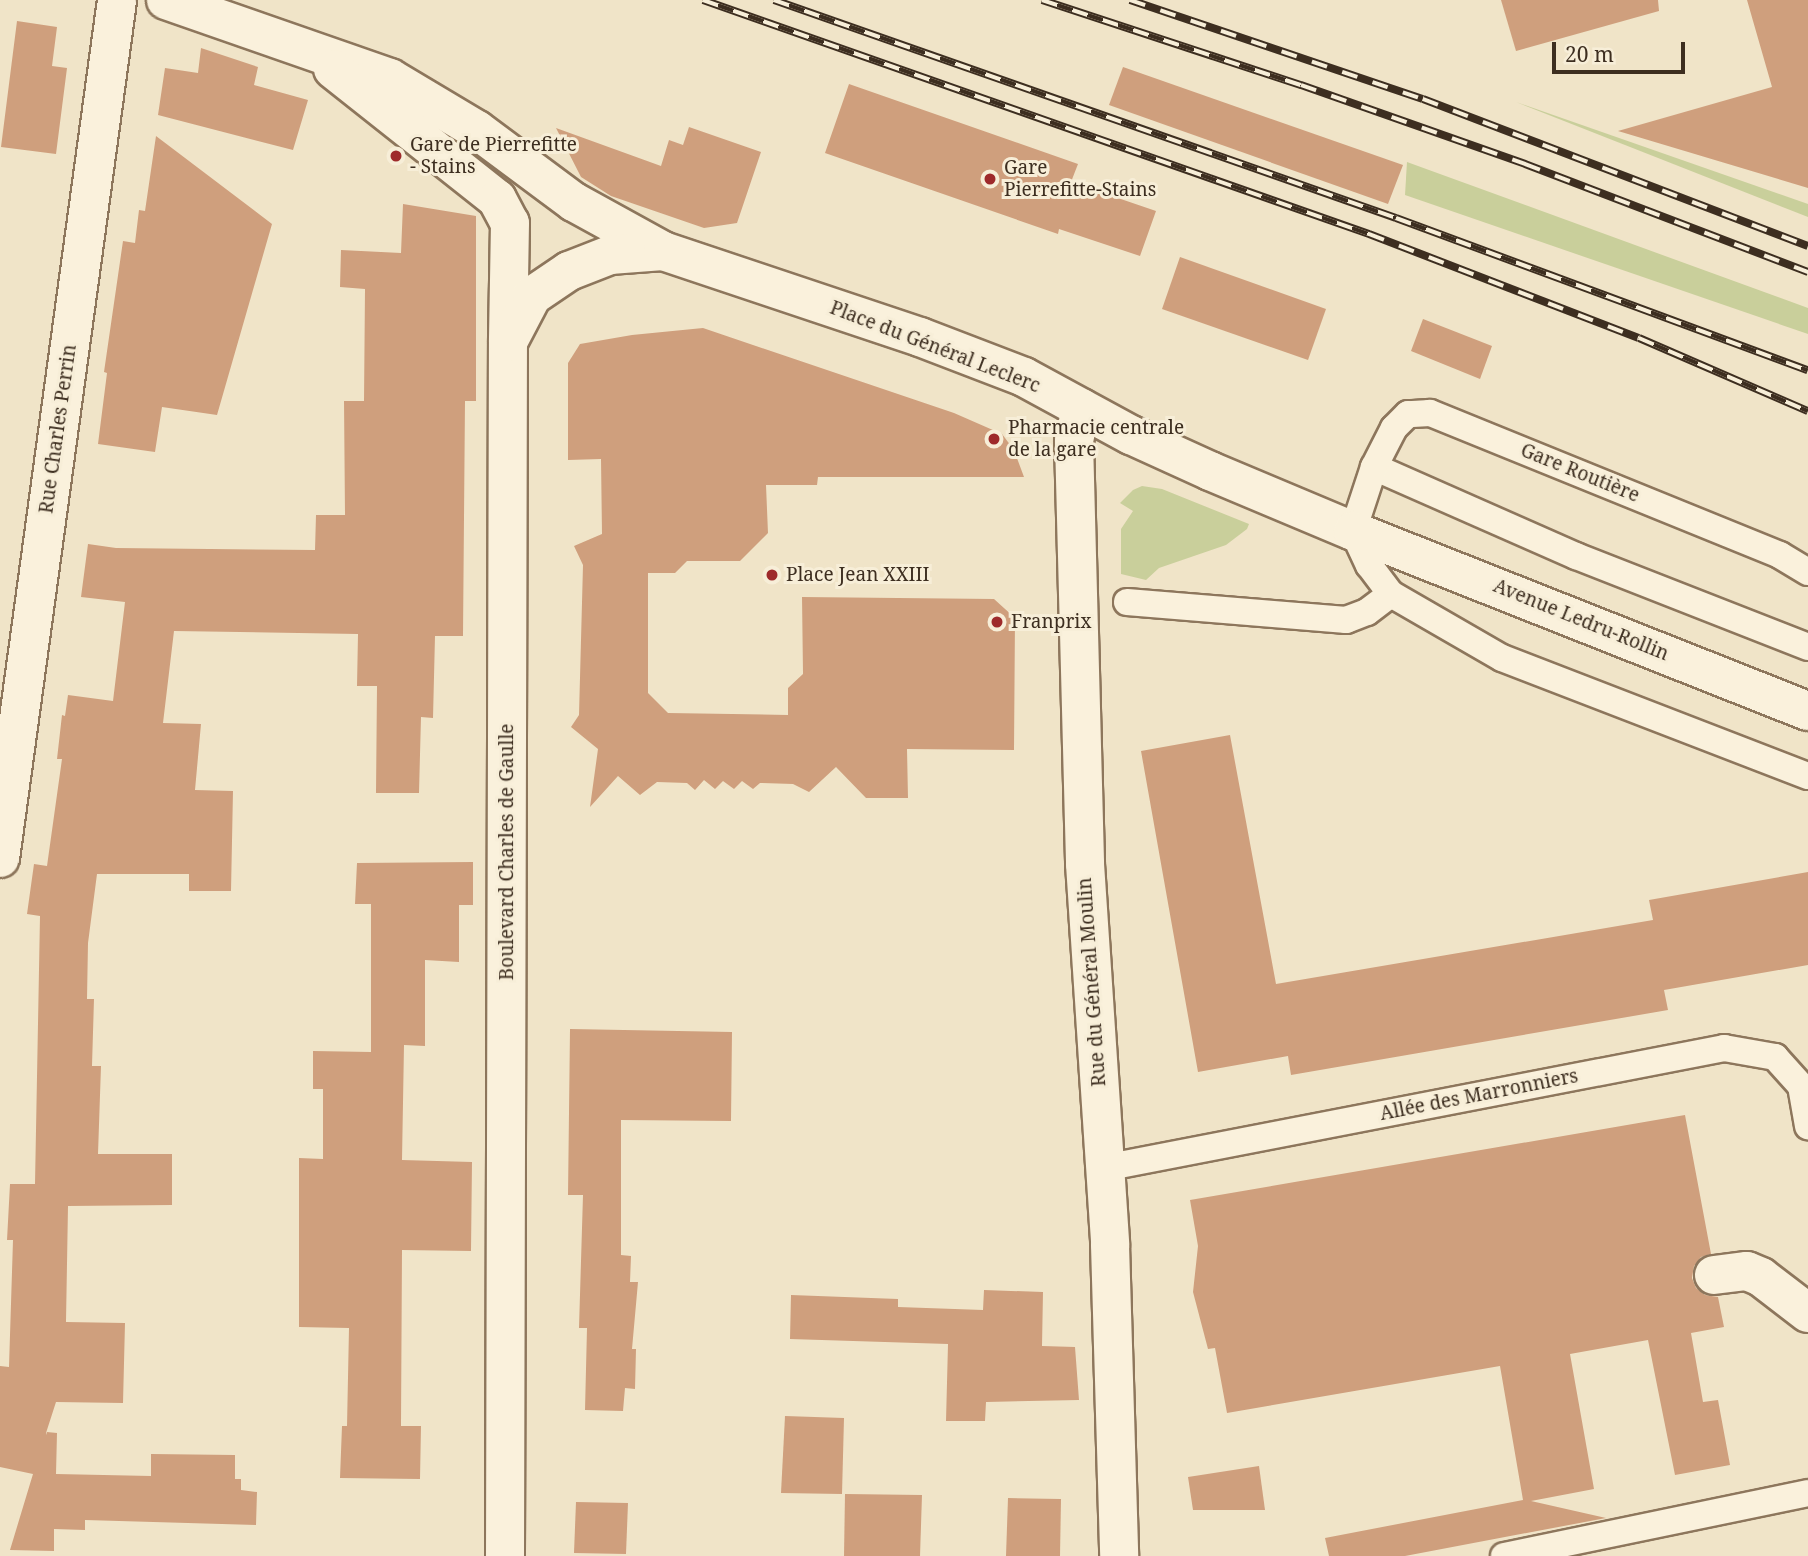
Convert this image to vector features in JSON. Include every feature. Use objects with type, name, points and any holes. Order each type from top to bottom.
[{"type":"street","name":"Rue Charles Perrin","points":[[0,858],[117,0]]},
{"type":"street","points":[[166,0],[390,78],[477,130],[573,202],[663,251]]},
{"type":"street","points":[[310,50],[497,199],[510,223],[508,342]]},
{"type":"street","name":"Boulevard Charles de Gaulle","points":[[505,1556],[508,342],[532,296],[569,271],[610,255],[663,251]]},
{"type":"street","name":"Place du Général Leclerc","points":[[663,251],[920,337],[1024,377],[1198,466],[1353,531]]},
{"type":"street","name":"Rue du Général Moulin","points":[[1081,408],[1074,441],[1085,864],[1115,1377],[1119,1556]]},
{"type":"street","name":"Avenue Ledru-Rollin","points":[[1353,531],[1808,711]]},
{"type":"street","points":[[1714,1275],[1747,1271],[1761,1277],[1808,1313]]},
{"type":"lane","name":"Gare Routière","points":[[1353,531],[1374,467],[1400,419],[1408,414],[1430,413],[1780,555],[1808,572]]},
{"type":"lane","points":[[1374,467],[1576,556],[1808,648]]},
{"type":"lane","points":[[1353,531],[1369,565],[1391,594],[1502,658],[1808,776]]},
{"type":"lane","points":[[1127,602],[1346,620],[1367,612],[1391,594]]},
{"type":"lane","name":"Allée des Marronniers","points":[[1104,1168],[1724,1048],[1775,1057],[1801,1086],[1808,1126]]},
{"type":"lane","points":[[1504,1556],[1808,1493]]},
{"type":"green space","points":[[1516,102],[1808,204],[1808,217]]},
{"type":"green space","points":[[1407,162],[1808,308],[1808,334],[1405,195]]},
{"type":"green space","points":[[1142,486],[1162,489],[1249,524],[1247,529],[1226,545],[1159,568],[1146,580],[1121,574],[1121,529],[1133,511],[1120,503],[1133,490]]},
{"type":"building","points":[[1501,0],[1658,0],[1659,11],[1516,51]]},
{"type":"building","points":[[1747,0],[1808,0],[1808,188],[1618,131],[1772,87]]},
{"type":"building","points":[[17,21],[57,27],[52,66],[67,68],[56,154],[1,147]]},
{"type":"building","points":[[201,48],[258,67],[254,85],[308,100],[293,150],[158,115],[165,68],[198,73]]},
{"type":"building","points":[[1123,67],[1403,165],[1388,204],[1109,105]]},
{"type":"building","name":"Gare Pierrefitte-Stains","points":[[849,84],[1078,164],[1071,182],[1156,211],[1140,256],[1059,229],[1058,234],[825,153]]},
{"type":"building","points":[[689,127],[761,152],[737,223],[704,228],[611,196],[581,177],[556,128],[661,166],[669,140],[683,145]]},
{"type":"building","points":[[156,136],[272,224],[217,415],[162,407],[155,452],[98,444],[107,373],[104,372],[123,241],[135,243],[139,210],[145,211]]},
{"type":"building","points":[[403,204],[476,216],[476,401],[465,401],[463,636],[435,636],[433,718],[421,717],[419,793],[376,793],[377,686],[357,686],[358,634],[174,631],[163,723],[201,724],[195,790],[233,791],[231,891],[189,891],[189,874],[97,874],[88,943],[87,999],[94,999],[92,1066],[101,1066],[98,1154],[172,1154],[172,1205],[68,1206],[66,1322],[125,1323],[123,1403],[56,1402],[46,1435],[47,1432],[57,1433],[56,1474],[151,1476],[151,1454],[235,1455],[235,1479],[241,1479],[241,1490],[257,1492],[256,1525],[85,1520],[85,1530],[54,1529],[54,1551],[10,1550],[33,1474],[0,1467],[0,1366],[9,1367],[13,1240],[7,1240],[10,1184],[35,1184],[40,916],[27,914],[34,864],[47,866],[62,759],[57,759],[62,715],[65,716],[68,695],[113,701],[125,602],[81,597],[88,544],[116,548],[315,550],[316,515],[345,515],[344,401],[364,401],[365,289],[340,287],[341,250],[401,253]]},
{"type":"building","points":[[1180,257],[1326,309],[1308,360],[1162,309]]},
{"type":"building","points":[[1423,319],[1492,346],[1480,379],[1411,351]]},
{"type":"building","points":[[703,328],[954,413],[1002,434],[1014,450],[1024,477],[818,477],[817,485],[766,485],[768,533],[740,561],[687,561],[675,573],[648,573],[648,693],[668,713],[788,715],[788,688],[803,674],[802,597],[994,599],[1015,618],[1014,750],[907,749],[908,798],[866,798],[836,767],[809,792],[793,784],[760,783],[753,789],[742,781],[734,789],[723,781],[715,789],[704,780],[695,790],[687,783],[657,782],[640,795],[618,776],[590,807],[598,749],[571,727],[579,715],[583,565],[574,546],[602,534],[601,459],[568,460],[568,363],[580,344],[632,335]]},
{"type":"building","points":[[1230,735],[1276,984],[1653,920],[1649,900],[1808,872],[1808,965],[1664,990],[1668,1010],[1291,1075],[1288,1056],[1198,1072],[1141,751]]},
{"type":"building","points":[[473,862],[473,905],[459,905],[459,962],[425,960],[425,1046],[404,1045],[402,1160],[472,1162],[471,1251],[402,1250],[401,1426],[421,1426],[420,1479],[340,1478],[342,1426],[347,1426],[349,1328],[299,1327],[299,1158],[323,1159],[323,1089],[313,1089],[313,1051],[371,1052],[371,904],[355,904],[357,863]]},
{"type":"building","points":[[570,1029],[732,1032],[731,1121],[621,1120],[621,1255],[631,1256],[630,1282],[638,1282],[632,1349],[636,1349],[635,1389],[625,1388],[623,1411],[585,1410],[587,1328],[579,1328],[583,1195],[568,1195]]},
{"type":"building","points":[[1685,1115],[1711,1254],[1701,1257],[1694,1266],[1692,1278],[1696,1288],[1705,1295],[1718,1297],[1724,1327],[1691,1333],[1703,1402],[1718,1400],[1730,1465],[1675,1475],[1648,1340],[1570,1354],[1594,1489],[1531,1501],[1606,1518],[1405,1556],[1329,1556],[1325,1538],[1523,1500],[1500,1366],[1227,1413],[1215,1348],[1208,1349],[1193,1292],[1198,1246],[1190,1200]]},
{"type":"building","points":[[984,1290],[1043,1292],[1042,1346],[1075,1347],[1079,1400],[986,1402],[985,1421],[946,1421],[948,1344],[790,1339],[791,1295],[898,1299],[898,1307],[983,1310]]},
{"type":"building","points":[[785,1416],[844,1418],[842,1494],[781,1493]]},
{"type":"building","points":[[1259,1466],[1265,1510],[1193,1510],[1188,1477]]},
{"type":"building","points":[[845,1494],[922,1495],[920,1556],[844,1556]]},
{"type":"building","points":[[1008,1498],[1061,1499],[1060,1556],[1006,1556]]},
{"type":"building","points":[[576,1502],[628,1503],[626,1554],[574,1553]]},
{"type":"railway","points":[[703,0],[1369,234],[1639,338],[1808,411]]},
{"type":"railway","points":[[774,0],[1396,218],[1808,370]]},
{"type":"railway","points":[[1042,0],[1301,85],[1525,164],[1808,272]]},
{"type":"railway","points":[[1130,0],[1423,99],[1808,246]]},
{"type":"place","name":"Gare de Pierrefitte - Stains","points":[[396,156]]},
{"type":"place","name":"Gare Pierrefitte-Stains","points":[[990,179]]},
{"type":"place","name":"Pharmacie centrale de la gare","points":[[994,439]]},
{"type":"place","name":"Place Jean XXIII","points":[[772,575]]},
{"type":"place","name":"Franprix","points":[[997,622]]}]
